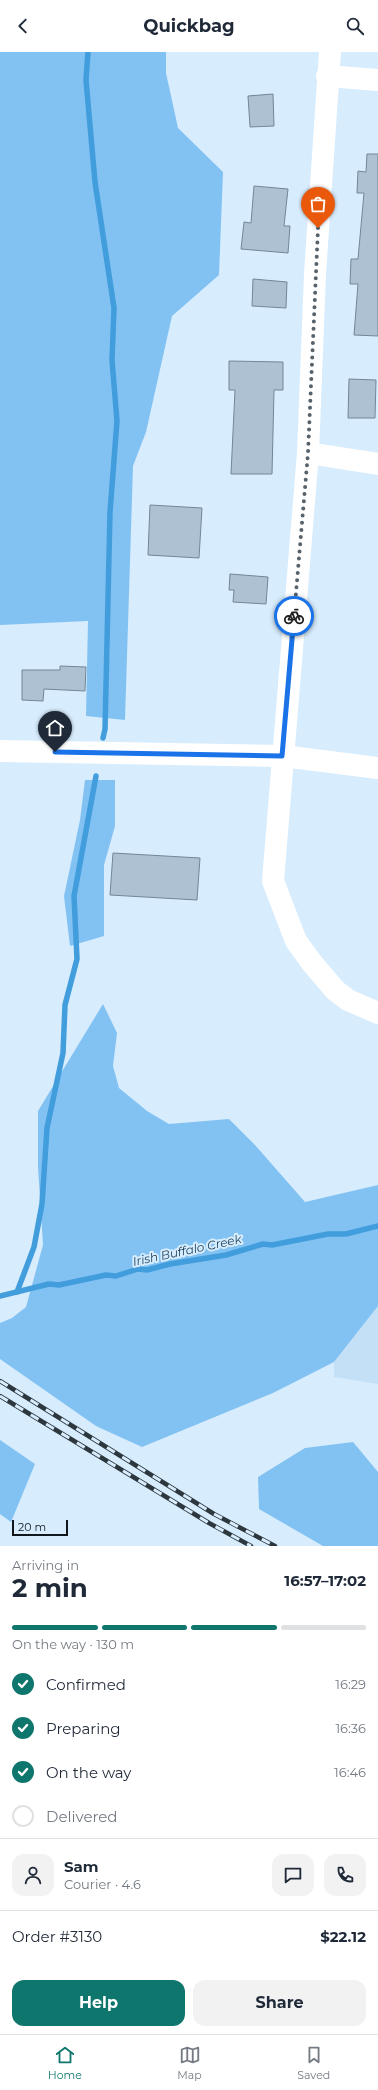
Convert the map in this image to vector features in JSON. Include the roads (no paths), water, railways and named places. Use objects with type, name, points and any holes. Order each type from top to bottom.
[{"type":"street","points":[[330,52],[327,76],[315,274],[308,453],[282,756],[273,881],[281,907],[296,941],[335,990],[348,1000],[378,1013]]},
{"type":"street","points":[[327,76],[378,80]]},
{"type":"street","points":[[308,453],[378,464]]},
{"type":"street","points":[[0,751],[282,756],[378,768]]},
{"type":"waterway","points":[[88,52],[86,80],[95,182],[114,308],[112,360],[117,421],[110,512],[105,729],[103,738]]},
{"type":"waterway","points":[[17,1292],[34,1247],[42,1204],[47,1128],[63,1053],[65,1005],[77,959],[74,896],[96,776]]},
{"type":"waterway","name":"Irish Buffalo Creek","points":[[0,1296],[49,1284],[59,1285],[106,1275],[116,1276],[138,1269],[147,1270],[170,1264],[226,1255],[263,1244],[272,1245],[328,1234],[346,1234],[378,1226]]},
{"type":"railway","points":[[0,1381],[214,1514],[275,1546]]},
{"type":"railway","points":[[0,1396],[209,1523],[251,1546]]}]
